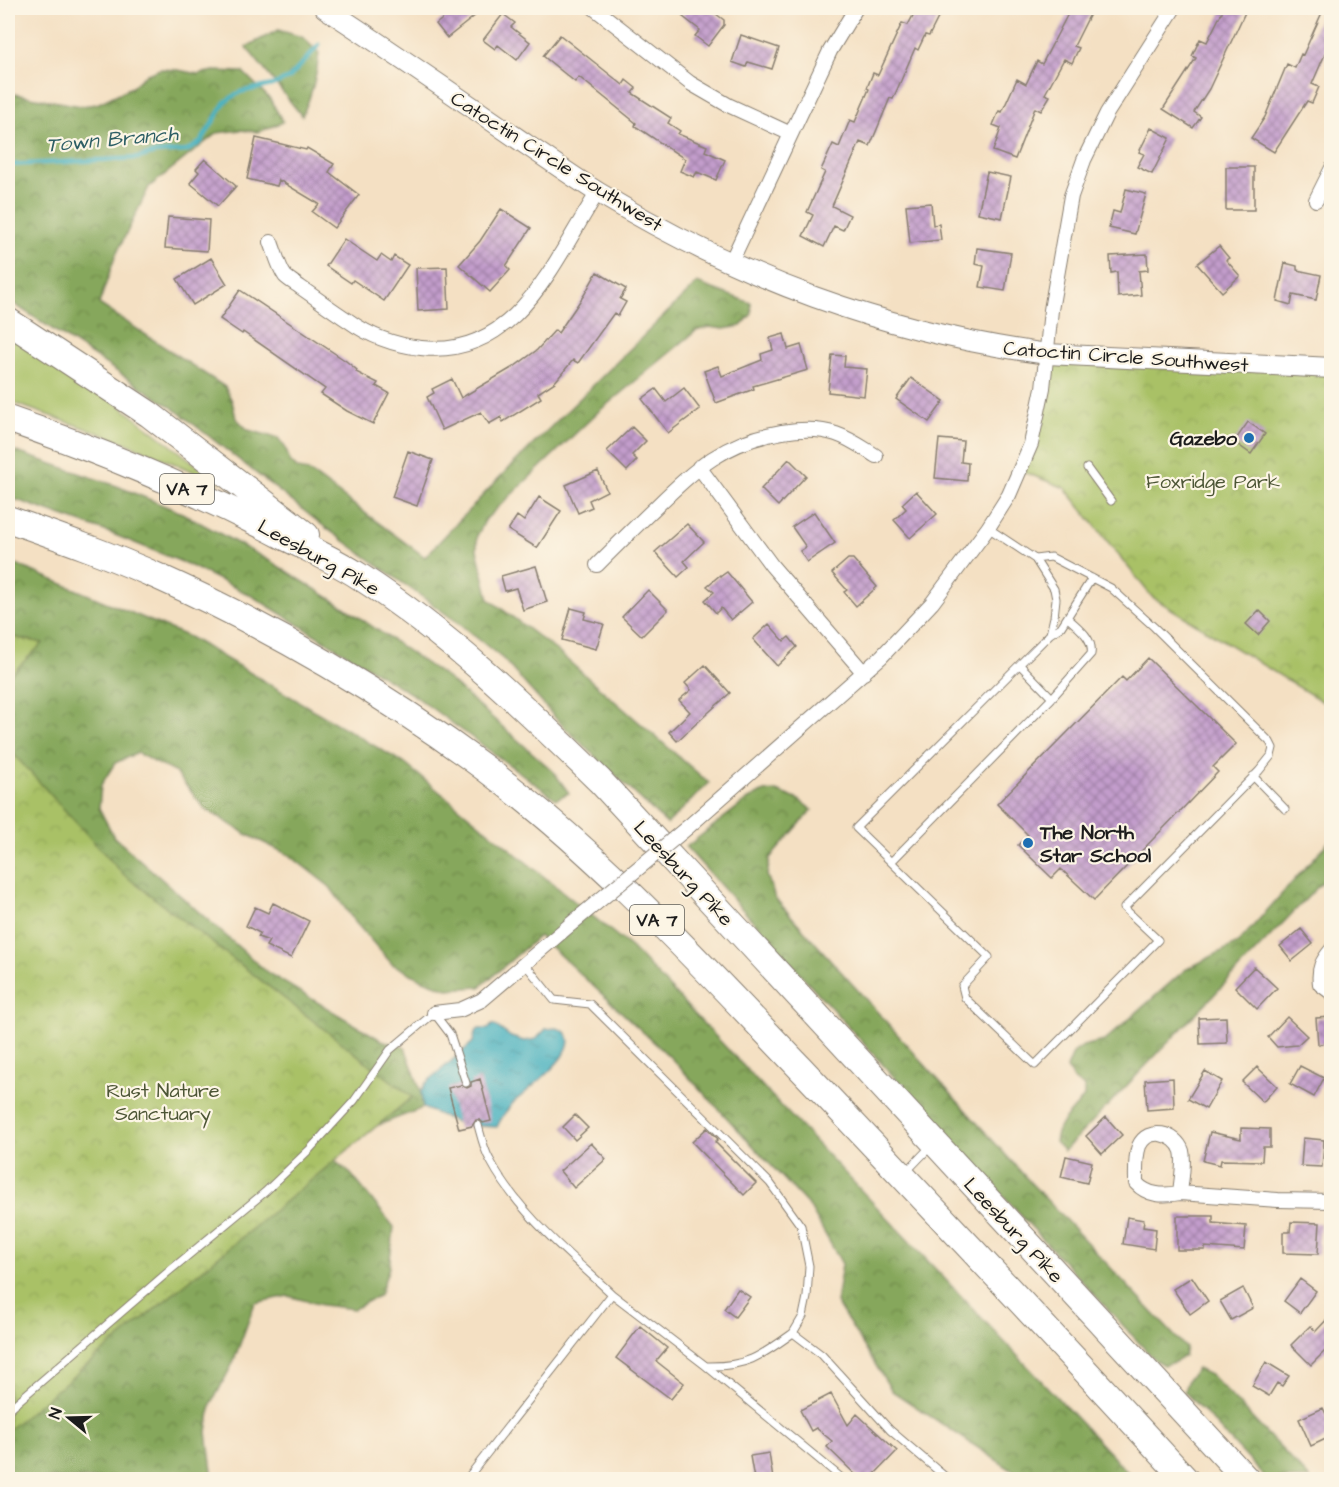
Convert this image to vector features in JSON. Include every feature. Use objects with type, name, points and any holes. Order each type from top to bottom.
[{"type":"highway","points":[[8,321],[149,414],[358,575]]},
{"type":"highway","name":"Leesburg Pike","points":[[8,419],[126,462],[226,506],[358,575],[433,629],[513,697],[600,781],[933,1143],[1247,1479]]},
{"type":"highway","name":"VA 7","points":[[8,519],[89,548],[217,604],[288,642],[390,703],[487,770],[591,855],[694,957],[903,1176],[1186,1479]]},
{"type":"main road","name":"Catoctin Circle Southwest","points":[[325,8],[598,192],[663,229],[802,294],[896,325],[961,341],[1047,354],[1332,368]]},
{"type":"street","points":[[594,8],[690,82],[728,105],[791,134]]},
{"type":"street","points":[[730,262],[830,51],[856,8]]},
{"type":"street","points":[[434,1014],[460,1010],[482,1000],[688,828],[864,673],[932,603],[988,528],[1009,495],[1031,444],[1043,388],[1061,243],[1071,196],[1083,160],[1107,113],[1174,8]]},
{"type":"street","points":[[1316,200],[1332,168]]},
{"type":"street","points":[[271,242],[285,276],[356,327],[382,340],[407,346],[432,349],[457,346],[488,336],[515,317],[534,296],[598,192]]},
{"type":"street","points":[[597,565],[699,466],[743,441],[789,430],[820,430],[837,434],[876,456]]},
{"type":"street","points":[[699,466],[772,566],[864,673]]},
{"type":"street","points":[[1332,949],[1322,960],[1318,971],[1320,984],[1332,993]]},
{"type":"street","points":[[1180,1193],[1182,1153],[1178,1144],[1170,1136],[1158,1133],[1145,1138],[1139,1147],[1136,1183],[1142,1190],[1165,1196],[1180,1193],[1278,1200],[1332,1201]]},
{"type":"lane","points":[[1087,468],[1110,501]]},
{"type":"lane","points":[[988,528],[1035,559],[1054,589],[1055,608],[1050,634]]},
{"type":"lane","points":[[1035,559],[1051,556],[1111,588],[1154,627],[1270,742],[1273,748],[1271,756],[1254,776],[1124,908],[1158,940],[1035,1065],[965,998],[962,986],[989,957],[856,828],[1050,634],[1061,627],[1092,578]]},
{"type":"lane","points":[[891,862],[1085,663],[1093,647],[1090,640],[1068,618]]},
{"type":"lane","points":[[1020,665],[1052,698]]},
{"type":"lane","points":[[1254,776],[1285,809]]},
{"type":"lane","points":[[524,963],[554,1000],[590,1004],[770,1183],[801,1226],[809,1266],[807,1297],[803,1316],[792,1333],[765,1353],[746,1363],[706,1366]]},
{"type":"lane","points":[[8,1410],[265,1192],[310,1149],[354,1101],[390,1050],[434,1014],[450,1034],[458,1052],[466,1083]]},
{"type":"lane","points":[[478,1127],[488,1158],[512,1195],[542,1228],[612,1294],[706,1366],[844,1479]]},
{"type":"lane","points":[[903,1176],[933,1143]]},
{"type":"lane","points":[[466,1479],[612,1294]]},
{"type":"lane","points":[[792,1333],[822,1355],[890,1430],[949,1479]]},
{"type":"green space","points":[[278,30],[302,37],[319,53],[309,101],[302,116],[246,47]]},
{"type":"green space","points":[[160,69],[198,74],[214,71],[243,72],[270,99],[283,122],[259,132],[240,130],[217,133],[149,187],[115,257],[99,304],[225,387],[232,401],[236,418],[248,430],[278,438],[285,447],[290,461],[298,469],[308,471],[425,557],[499,478],[697,283],[751,303],[752,314],[741,326],[724,329],[709,327],[696,331],[598,412],[486,519],[477,536],[477,550],[489,599],[557,651],[709,783],[667,824],[559,722],[503,659],[457,622],[326,528],[173,408],[8,300],[8,93],[81,106],[97,104],[132,87],[145,75]]},
{"type":"green space","points":[[8,332],[98,389],[220,483],[124,442],[8,401]]},
{"type":"green space","name":"Foxridge Park","points":[[1047,354],[1331,367],[1331,707],[1152,597],[1065,488],[1021,471]]},
{"type":"green space","points":[[8,449],[117,486],[182,513],[270,561],[344,607],[447,678],[553,771],[569,793],[556,799],[415,696],[252,596],[187,564],[105,531],[8,497]]},
{"type":"green space","points":[[8,561],[189,637],[404,763],[632,948],[1134,1479],[1025,1479],[892,1391],[836,1302],[842,1264],[809,1206],[671,1058],[539,936],[480,987],[447,989],[421,979],[392,964],[355,922],[330,887],[289,855],[246,834],[204,808],[176,773],[137,753],[115,763],[101,785],[99,808],[114,837],[268,973],[381,1040],[405,1047],[421,1092],[423,1108],[319,1148],[351,1174],[394,1227],[389,1267],[380,1295],[354,1309],[322,1305],[288,1296],[255,1303],[233,1363],[211,1405],[207,1432],[213,1479],[8,1479]]},
{"type":"green space","points":[[8,636],[43,643],[8,677]]},
{"type":"green space","name":"Rust Nature Sanctuary","points":[[8,748],[123,874],[412,1097],[8,1430]]},
{"type":"green space","points":[[776,791],[799,800],[812,810],[770,858],[767,875],[775,898],[1031,1183],[1186,1348],[1184,1356],[1175,1362],[1163,1365],[1155,1360],[950,1139],[686,847],[747,800],[762,792]]},
{"type":"green space","points":[[1331,839],[1331,873],[1064,1151],[1055,1142],[1056,1135],[1062,1123],[1084,1097],[1084,1087],[1073,1079],[1067,1068],[1073,1053],[1083,1046],[1104,1041],[1185,970],[1238,943]]},
{"type":"green space","points":[[1197,1369],[1212,1376],[1310,1479],[1267,1479],[1184,1391],[1188,1379]]},
{"type":"water","points":[[493,1024],[511,1037],[524,1041],[536,1039],[546,1029],[557,1028],[567,1035],[569,1044],[564,1055],[554,1066],[513,1103],[497,1127],[463,1125],[423,1108],[421,1092],[425,1084],[473,1042],[475,1032],[479,1029],[488,1029]]},
{"type":"building","points":[[439,8],[470,8],[476,15],[447,38],[436,24],[446,16]]},
{"type":"building","points":[[688,8],[708,8],[724,20],[724,25],[708,46],[695,36],[700,30],[682,16]]},
{"type":"building","points":[[917,8],[939,16],[929,36],[925,35],[918,50],[915,48],[893,99],[890,98],[870,146],[860,142],[832,206],[850,215],[843,230],[834,226],[824,247],[803,236],[813,215],[807,212],[825,172],[821,170],[833,144],[839,147],[850,120],[855,122],[873,73],[878,75],[902,23],[908,25]]},
{"type":"building","points":[[1071,8],[1093,8],[1074,46],[1079,48],[1072,63],[1064,59],[1045,94],[1050,96],[1041,111],[1035,108],[1015,159],[993,151],[1001,128],[993,125],[999,111],[1002,112],[1017,79],[1026,84],[1037,61],[1042,64]]},
{"type":"building","points":[[1224,8],[1247,8],[1209,89],[1194,112],[1201,117],[1193,128],[1163,109],[1196,58],[1192,56],[1200,39],[1207,42]]},
{"type":"building","points":[[1324,8],[1332,8],[1332,38],[1312,84],[1319,87],[1312,103],[1307,101],[1274,152],[1251,138],[1265,117],[1287,64],[1295,68]]},
{"type":"building","points":[[503,14],[515,23],[511,27],[530,42],[517,60],[498,45],[495,49],[483,40]]},
{"type":"building","points":[[560,35],[623,85],[626,80],[636,88],[632,93],[671,118],[668,123],[680,131],[678,134],[707,146],[705,151],[725,160],[716,180],[697,172],[694,177],[680,171],[685,159],[635,126],[636,123],[579,77],[575,82],[543,56]]},
{"type":"building","points":[[741,35],[779,48],[772,69],[748,62],[746,67],[732,62]]},
{"type":"building","points":[[1151,128],[1170,138],[1152,174],[1137,167],[1144,154],[1139,152]]},
{"type":"building","points":[[256,138],[306,150],[307,148],[334,164],[329,172],[359,195],[334,228],[312,212],[319,204],[279,180],[277,186],[247,179]]},
{"type":"building","points":[[205,159],[236,186],[218,206],[190,183],[199,172],[196,169]]},
{"type":"building","points":[[1226,167],[1254,167],[1254,210],[1226,210]]},
{"type":"building","points":[[987,172],[1011,177],[1002,218],[978,213]]},
{"type":"building","points":[[1126,189],[1146,194],[1135,234],[1109,228],[1113,211],[1120,213]]},
{"type":"building","points":[[931,203],[933,225],[939,224],[941,240],[910,243],[906,205]]},
{"type":"building","points":[[501,209],[531,228],[506,266],[510,270],[490,292],[459,265],[480,241]]},
{"type":"building","points":[[168,217],[209,220],[207,251],[165,248]]},
{"type":"building","points":[[344,239],[377,261],[381,255],[391,262],[394,256],[408,265],[384,301],[353,280],[351,283],[326,266]]},
{"type":"building","points":[[1219,246],[1229,258],[1226,260],[1240,276],[1222,292],[1197,264]]},
{"type":"building","points":[[977,248],[1011,253],[1005,291],[980,287],[984,266],[975,264]]},
{"type":"building","points":[[1147,254],[1148,270],[1139,271],[1141,295],[1118,297],[1117,272],[1111,273],[1110,256]]},
{"type":"building","points":[[211,258],[227,284],[193,305],[177,279]]},
{"type":"building","points":[[1285,263],[1297,266],[1297,270],[1321,275],[1316,300],[1293,295],[1291,305],[1277,301]]},
{"type":"building","points":[[447,267],[449,309],[418,311],[416,268]]},
{"type":"building","points":[[597,272],[626,289],[620,299],[626,302],[618,316],[614,313],[578,363],[573,360],[555,382],[538,393],[541,398],[503,422],[501,417],[489,424],[481,412],[442,430],[427,397],[434,393],[432,389],[452,379],[461,398],[515,366],[537,350],[555,330],[558,333]]},
{"type":"building","points":[[240,290],[346,361],[357,370],[356,372],[378,383],[376,386],[389,393],[373,424],[321,394],[325,389],[243,332],[242,334],[220,319]]},
{"type":"building","points":[[784,334],[788,349],[801,345],[808,370],[753,386],[754,389],[716,403],[704,371],[718,366],[722,376],[762,360],[761,354],[773,350],[770,338]]},
{"type":"building","points":[[832,355],[845,356],[844,367],[867,369],[864,396],[828,392]]},
{"type":"building","points":[[911,378],[944,401],[929,422],[896,399]]},
{"type":"building","points":[[684,388],[700,409],[668,433],[642,399],[656,389],[666,402]]},
{"type":"building","name":"Gazebo","points":[[1248,422],[1265,434],[1251,454],[1234,442]]},
{"type":"building","points":[[632,427],[646,441],[632,455],[637,460],[627,471],[607,451]]},
{"type":"building","points":[[939,439],[963,441],[961,462],[968,463],[967,481],[935,478]]},
{"type":"building","points":[[408,451],[433,460],[417,506],[392,497]]},
{"type":"building","points":[[789,459],[806,476],[778,506],[761,489]]},
{"type":"building","points":[[598,471],[607,491],[589,500],[592,507],[578,513],[566,485]]},
{"type":"building","points":[[916,491],[937,514],[910,538],[894,520],[906,509],[902,504]]},
{"type":"building","points":[[539,497],[561,511],[537,548],[508,530],[517,516],[524,521]]},
{"type":"building","points":[[814,512],[835,543],[807,562],[800,551],[806,547],[792,527]]},
{"type":"building","points":[[687,524],[704,542],[684,561],[689,567],[678,577],[655,552]]},
{"type":"building","points":[[848,559],[853,559],[877,587],[856,606],[844,592],[847,590],[832,573]]},
{"type":"building","points":[[536,566],[547,602],[523,610],[516,588],[505,591],[501,576]]},
{"type":"building","points":[[727,572],[752,602],[731,620],[721,608],[716,613],[705,600],[714,592],[707,586]]},
{"type":"building","points":[[648,590],[668,610],[642,636],[622,617]]},
{"type":"building","points":[[571,608],[586,612],[584,619],[604,624],[596,649],[562,640]]},
{"type":"building","points":[[1259,610],[1270,621],[1258,635],[1246,624]]},
{"type":"building","points":[[769,624],[784,641],[789,637],[797,647],[777,666],[753,639]]},
{"type":"building","points":[[1148,658],[1236,744],[1213,767],[1218,772],[1094,900],[1061,869],[1052,878],[1018,845],[1028,835],[997,804],[1122,677],[1126,681]]},
{"type":"building","points":[[705,665],[730,693],[677,741],[669,732],[690,712],[679,700],[691,690],[685,683]]},
{"type":"building","points":[[273,903],[309,921],[291,958],[266,946],[269,941],[258,937],[260,933],[246,926],[255,907],[268,913]]},
{"type":"building","points":[[1301,929],[1313,944],[1292,961],[1280,946]]},
{"type":"building","points":[[1254,967],[1277,988],[1257,1009],[1235,987]]},
{"type":"building","points":[[1226,1017],[1227,1043],[1200,1044],[1199,1018]]},
{"type":"building","points":[[1287,1017],[1307,1036],[1297,1045],[1277,1047],[1268,1037]]},
{"type":"building","points":[[1332,1017],[1332,1043],[1318,1044],[1316,1018]]},
{"type":"building","points":[[1300,1066],[1324,1078],[1314,1097],[1290,1084]]},
{"type":"building","points":[[1257,1067],[1277,1086],[1263,1102],[1242,1082]]},
{"type":"building","points":[[1205,1071],[1222,1081],[1206,1109],[1188,1099]]},
{"type":"building","points":[[1173,1078],[1174,1108],[1147,1110],[1145,1080]]},
{"type":"building","points":[[480,1079],[491,1121],[483,1123],[476,1120],[472,1126],[459,1129],[448,1088],[461,1085],[467,1088],[471,1086],[471,1082]]},
{"type":"building","points":[[575,1115],[588,1128],[575,1140],[563,1127]]},
{"type":"building","points":[[1106,1117],[1122,1135],[1102,1154],[1086,1136]]},
{"type":"building","points":[[707,1128],[718,1139],[715,1142],[756,1183],[744,1195],[692,1142]]},
{"type":"building","points":[[1241,1128],[1270,1129],[1270,1147],[1263,1147],[1262,1161],[1221,1160],[1220,1165],[1203,1161],[1210,1132],[1241,1139]]},
{"type":"building","points":[[1303,1138],[1324,1140],[1322,1167],[1301,1166]]},
{"type":"building","points":[[591,1143],[606,1159],[574,1188],[560,1171]]},
{"type":"building","points":[[1066,1156],[1092,1162],[1087,1183],[1061,1177]]},
{"type":"building","points":[[1177,1216],[1213,1216],[1213,1223],[1246,1226],[1244,1250],[1205,1247],[1205,1250],[1177,1250]]},
{"type":"building","points":[[1127,1217],[1144,1220],[1143,1227],[1156,1229],[1154,1249],[1123,1244]]},
{"type":"building","points":[[1291,1222],[1320,1223],[1318,1254],[1283,1253],[1283,1232],[1290,1232]]},
{"type":"building","points":[[1192,1277],[1208,1301],[1190,1314],[1173,1289]]},
{"type":"building","points":[[1300,1279],[1316,1291],[1300,1313],[1284,1301]]},
{"type":"building","points":[[1243,1288],[1253,1308],[1231,1320],[1220,1301]]},
{"type":"building","points":[[738,1289],[750,1297],[735,1317],[724,1309]]},
{"type":"building","points":[[1332,1314],[1332,1344],[1311,1365],[1291,1345],[1310,1326],[1316,1331]]},
{"type":"building","points":[[640,1326],[667,1348],[656,1361],[684,1383],[671,1399],[616,1358]]},
{"type":"building","points":[[1266,1362],[1289,1376],[1282,1386],[1277,1383],[1269,1396],[1252,1386]]},
{"type":"building","points":[[831,1394],[848,1425],[857,1414],[897,1451],[870,1479],[860,1479],[827,1447],[832,1441],[816,1428],[811,1431],[800,1410]]},
{"type":"building","points":[[1323,1408],[1332,1426],[1332,1436],[1311,1446],[1299,1419]]},
{"type":"building","points":[[769,1453],[773,1479],[754,1479],[750,1456]]},
{"type":"waterway","name":"Town Branch","points":[[8,165],[138,158],[155,153],[187,151],[201,142],[225,102],[240,92],[272,85],[289,78],[319,45]]},
{"type":"place","name":"Gazebo","points":[[1249,438]]},
{"type":"place","name":"The North Star School","points":[[1028,843]]}]
